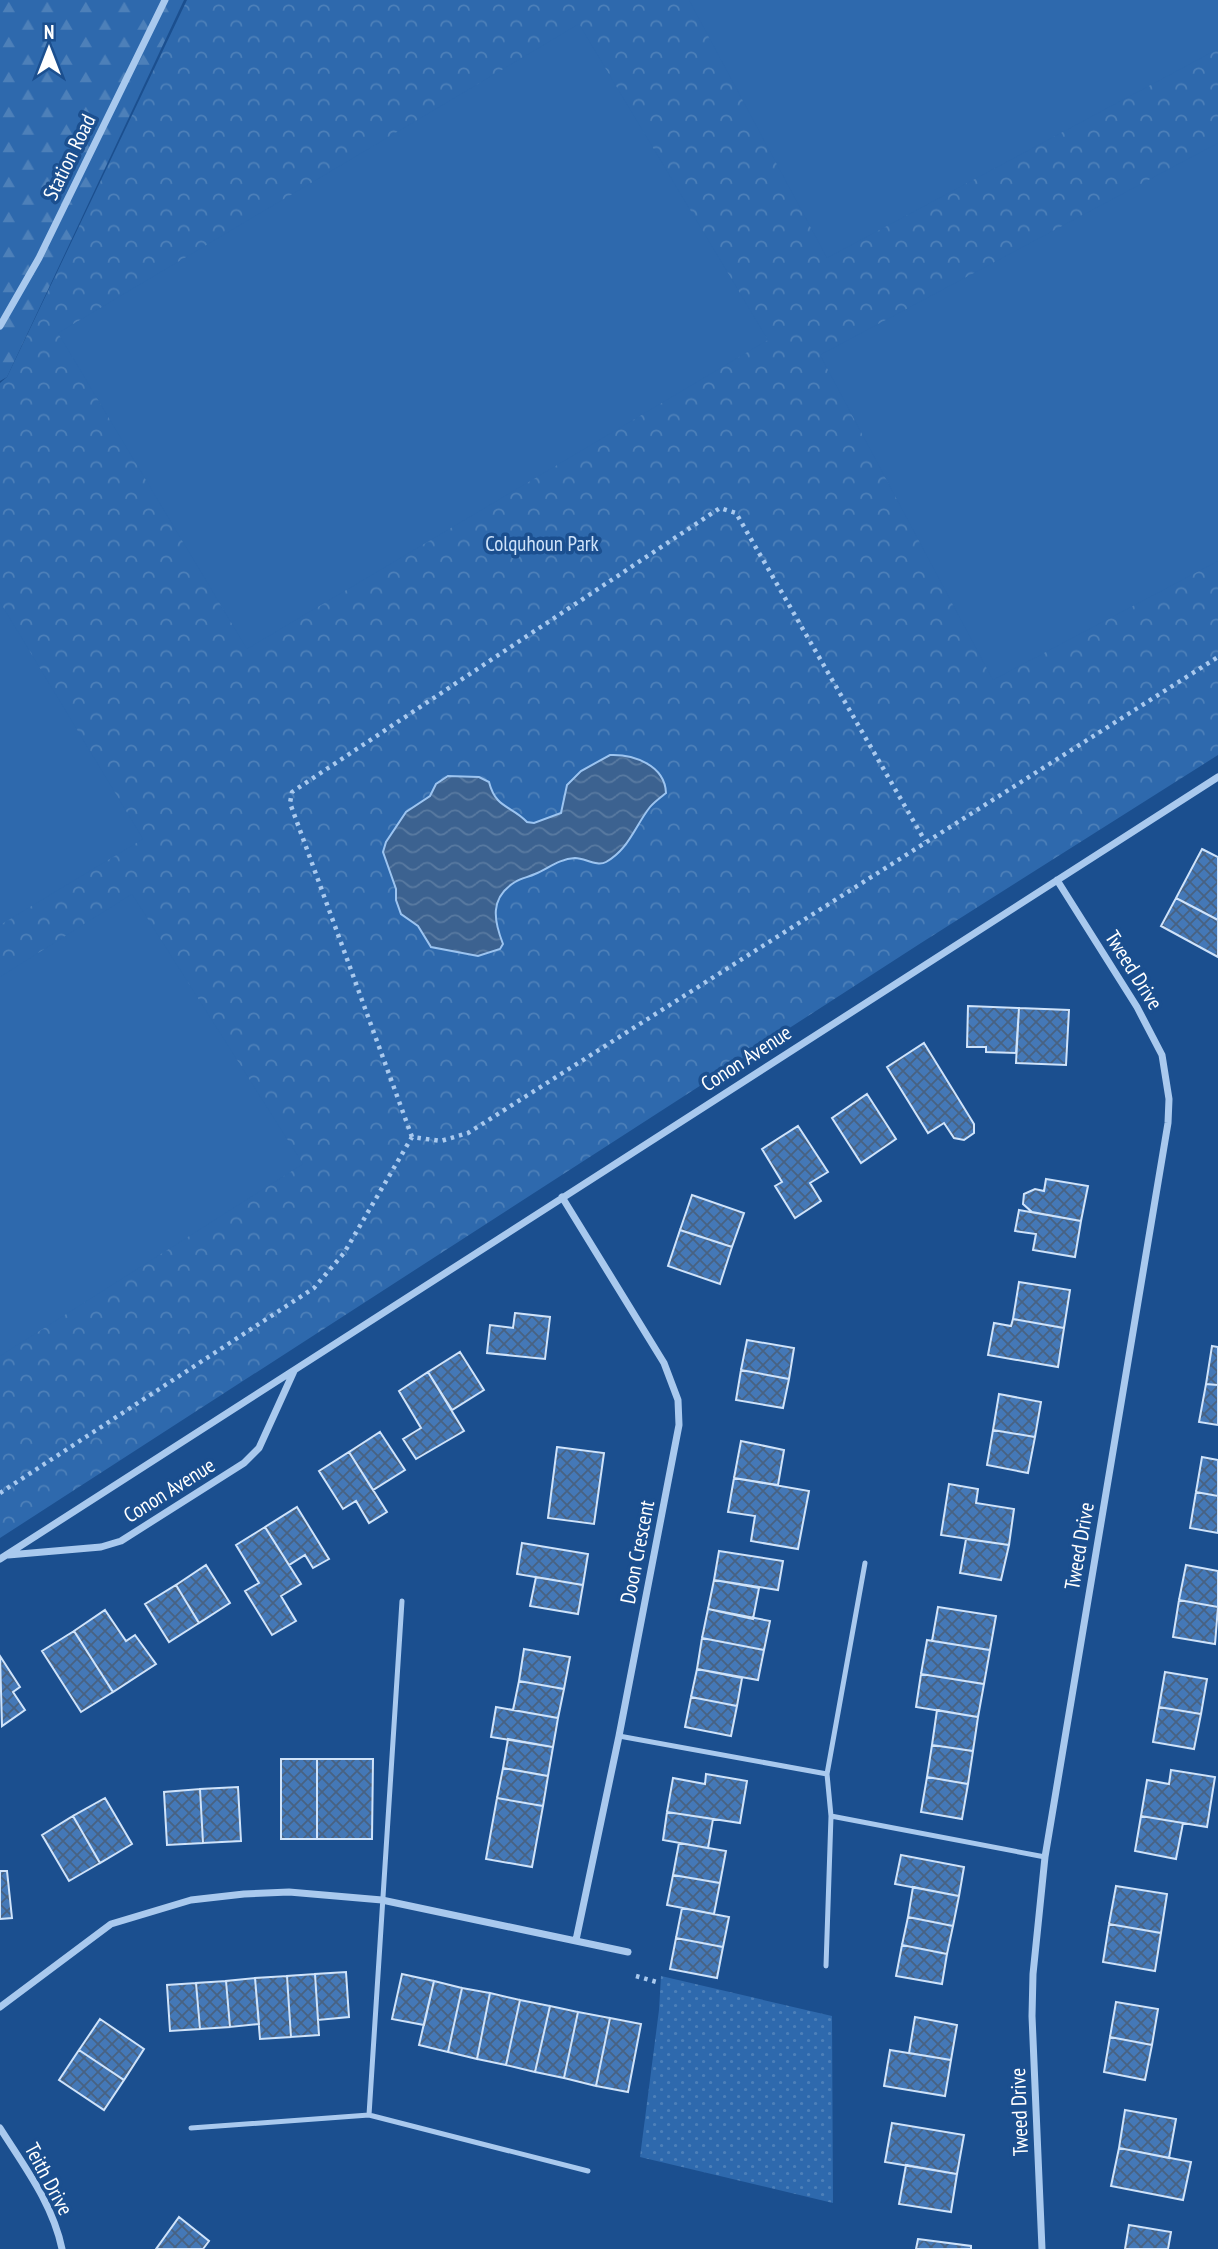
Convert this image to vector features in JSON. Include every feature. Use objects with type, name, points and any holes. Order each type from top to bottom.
[{"type":"street","name":"Station Road","points":[[0,326],[39,258],[165,0]]},
{"type":"street","name":"Conon Avenue","points":[[3,1557],[1218,777]]},
{"type":"street","name":"Tweed Drive","points":[[1042,2249],[1032,2016],[1033,1974],[1045,1857],[1168,1123],[1168,1099],[1162,1055],[1149,1027],[1057,880]]},
{"type":"street","name":"Doon Crescent","points":[[562,1197],[664,1363],[678,1400],[679,1425],[619,1736],[576,1940]]},
{"type":"street","name":"Conon Avenue","points":[[3,1557],[101,1547],[121,1541],[244,1463],[259,1448],[295,1370]]},
{"type":"street","points":[[0,2007],[110,1924],[191,1900],[244,1894],[289,1892],[382,1900],[628,1952]]},
{"type":"street","name":"Teith Drive","points":[[0,2128],[42,2195],[61,2249]]},
{"type":"lane","points":[[825,1966],[831,1816],[827,1774],[865,1563]]},
{"type":"lane","points":[[369,2115],[401,1601]]},
{"type":"lane","points":[[619,1736],[827,1774]]},
{"type":"lane","points":[[831,1816],[1045,1857]]},
{"type":"lane","points":[[191,2128],[369,2115],[588,2171]]},
{"type":"path","points":[[412,1137],[290,803],[292,792],[720,508],[736,513],[925,841]]},
{"type":"path","points":[[412,1137],[441,1141],[468,1133],[1218,657]]},
{"type":"path","points":[[0,1493],[314,1288],[344,1253],[412,1137]]},
{"type":"green space","points":[[0,0],[184,0],[7,377],[0,381]]},
{"type":"green space","name":"Colquhoun Park","points":[[187,0],[1218,0],[1218,755],[921,943],[0,1538],[0,383],[7,377]]},
{"type":"green space","points":[[689,0],[1218,0],[1218,49],[827,258]]},
{"type":"green space","points":[[579,24],[768,340],[247,649],[58,333]]},
{"type":"green space","points":[[1218,143],[1218,561],[993,680],[820,355]]},
{"type":"green space","points":[[0,602],[143,839],[0,925]]},
{"type":"green space","points":[[132,894],[303,1164],[0,1356],[0,977]]},
{"type":"green space","points":[[661,1976],[832,2016],[833,2203],[640,2157]]},
{"type":"water","points":[[610,755],[638,759],[654,768],[664,783],[666,793],[650,807],[620,851],[606,862],[575,858],[564,860],[507,888],[497,903],[496,910],[497,927],[503,944],[500,949],[478,956],[431,947],[418,926],[401,914],[396,900],[396,889],[383,852],[386,842],[406,812],[430,796],[436,784],[448,776],[479,777],[489,782],[500,802],[527,822],[534,823],[561,813],[567,785],[581,771]]},
{"type":"building","points":[[1202,849],[1218,857],[1218,920],[1176,898]]},
{"type":"building","points":[[1176,898],[1218,920],[1218,957],[1161,926]]},
{"type":"building","points":[[968,1006],[1019,1008],[1016,1053],[986,1052],[986,1047],[967,1047]]},
{"type":"building","points":[[1019,1008],[1069,1010],[1066,1065],[1016,1063]]},
{"type":"building","points":[[924,1043],[974,1124],[974,1133],[964,1140],[954,1138],[944,1123],[928,1133],[887,1067]]},
{"type":"building","points":[[867,1094],[896,1139],[861,1163],[832,1118]]},
{"type":"building","points":[[798,1126],[828,1172],[810,1183],[821,1201],[795,1218],[775,1186],[782,1182],[762,1149]]},
{"type":"building","points":[[1046,1179],[1088,1186],[1081,1221],[1032,1212],[1023,1204],[1024,1194],[1035,1189],[1044,1191]]},
{"type":"building","points":[[692,1195],[744,1213],[732,1247],[680,1230]]},
{"type":"building","points":[[1019,1210],[1081,1221],[1075,1257],[1033,1250],[1036,1234],[1015,1231]]},
{"type":"building","points":[[680,1230],[732,1247],[720,1284],[668,1266]]},
{"type":"building","points":[[1019,1282],[1070,1290],[1064,1328],[1013,1319]]},
{"type":"building","points":[[515,1313],[550,1317],[545,1359],[487,1353],[490,1325],[513,1328]]},
{"type":"building","points":[[1013,1319],[1064,1328],[1058,1367],[988,1355],[994,1323],[1011,1326]]},
{"type":"building","points":[[747,1340],[794,1348],[789,1379],[741,1370]]},
{"type":"building","points":[[1212,1346],[1218,1347],[1218,1385],[1206,1384]]},
{"type":"building","points":[[460,1352],[484,1390],[452,1410],[428,1372]]},
{"type":"building","points":[[741,1370],[789,1379],[783,1408],[736,1400]]},
{"type":"building","points":[[428,1372],[464,1431],[416,1459],[403,1439],[421,1428],[399,1391]]},
{"type":"building","points":[[1206,1384],[1218,1385],[1218,1425],[1199,1422]]},
{"type":"building","points":[[999,1394],[1041,1402],[1035,1437],[993,1430]]},
{"type":"building","points":[[993,1430],[1035,1437],[1028,1473],[987,1465]]},
{"type":"building","points":[[380,1432],[405,1470],[373,1490],[349,1452]]},
{"type":"building","points":[[741,1441],[784,1450],[778,1485],[734,1478]]},
{"type":"building","points":[[557,1447],[604,1453],[594,1524],[548,1518]]},
{"type":"building","points":[[349,1452],[387,1512],[369,1523],[356,1501],[343,1509],[319,1471]]},
{"type":"building","points":[[1202,1457],[1218,1460],[1218,1496],[1196,1492]]},
{"type":"building","points":[[734,1478],[809,1491],[798,1549],[751,1541],[755,1516],[728,1512]]},
{"type":"building","points":[[949,1484],[978,1489],[976,1503],[1014,1509],[1009,1545],[941,1535]]},
{"type":"building","points":[[1196,1492],[1218,1496],[1218,1533],[1190,1528]]},
{"type":"building","points":[[297,1507],[329,1559],[313,1568],[305,1555],[289,1565],[265,1527]]},
{"type":"building","points":[[265,1527],[301,1584],[281,1596],[296,1621],[272,1635],[245,1591],[259,1583],[236,1545]]},
{"type":"building","points":[[966,1539],[1009,1545],[1001,1580],[960,1573]]},
{"type":"building","points":[[522,1543],[588,1554],[583,1585],[517,1574]]},
{"type":"building","points":[[719,1551],[783,1561],[778,1590],[714,1580]]},
{"type":"building","points":[[206,1565],[230,1603],[199,1623],[176,1585]]},
{"type":"building","points":[[1186,1565],[1218,1571],[1218,1607],[1179,1600]]},
{"type":"building","points":[[536,1577],[583,1585],[578,1614],[530,1606]]},
{"type":"building","points":[[714,1580],[759,1588],[753,1619],[708,1609]]},
{"type":"building","points":[[176,1585],[199,1623],[169,1642],[145,1604]]},
{"type":"building","points":[[1179,1600],[1218,1607],[1215,1644],[1173,1637]]},
{"type":"building","points":[[938,1607],[996,1616],[990,1650],[932,1641]]},
{"type":"building","points":[[708,1609],[770,1621],[764,1650],[702,1638]]},
{"type":"building","points":[[105,1610],[126,1641],[135,1635],[156,1664],[113,1692],[74,1631]]},
{"type":"building","points":[[74,1631],[113,1692],[81,1712],[42,1651]]},
{"type":"building","points":[[702,1638],[764,1650],[758,1680],[697,1669]]},
{"type":"building","points":[[927,1640],[990,1650],[984,1684],[921,1674]]},
{"type":"building","points":[[524,1649],[570,1657],[564,1689],[519,1681]]},
{"type":"building","points":[[0,1656],[20,1687],[13,1692],[25,1710],[2,1726]]},
{"type":"building","points":[[697,1669],[742,1678],[737,1706],[691,1697]]},
{"type":"building","points":[[1165,1672],[1207,1679],[1201,1714],[1159,1707]]},
{"type":"building","points":[[921,1674],[984,1684],[978,1717],[916,1707]]},
{"type":"building","points":[[519,1681],[564,1689],[558,1718],[513,1710]]},
{"type":"building","points":[[691,1697],[737,1706],[731,1736],[685,1727]]},
{"type":"building","points":[[496,1707],[558,1718],[553,1747],[491,1737]]},
{"type":"building","points":[[1159,1707],[1201,1714],[1194,1749],[1153,1742]]},
{"type":"building","points":[[937,1710],[978,1717],[973,1751],[932,1745]]},
{"type":"building","points":[[508,1739],[553,1747],[548,1776],[503,1768]]},
{"type":"building","points":[[932,1745],[973,1751],[968,1784],[927,1777]]},
{"type":"building","points":[[281,1759],[317,1759],[317,1839],[281,1839]]},
{"type":"building","points":[[317,1759],[373,1759],[372,1839],[317,1839]]},
{"type":"building","points":[[503,1768],[548,1776],[543,1806],[497,1798]]},
{"type":"building","points":[[1171,1770],[1215,1777],[1207,1827],[1141,1816],[1147,1780],[1169,1784]]},
{"type":"building","points":[[706,1774],[747,1781],[740,1823],[667,1812],[673,1778],[705,1784]]},
{"type":"building","points":[[927,1777],[968,1784],[962,1819],[921,1812]]},
{"type":"building","points":[[238,1787],[241,1841],[203,1843],[200,1789]]},
{"type":"building","points":[[200,1789],[203,1843],[167,1845],[164,1792]]},
{"type":"building","points":[[105,1798],[132,1844],[100,1863],[73,1816]]},
{"type":"building","points":[[497,1798],[543,1806],[532,1867],[486,1859]]},
{"type":"building","points":[[667,1812],[713,1819],[708,1848],[663,1840]]},
{"type":"building","points":[[73,1816],[100,1863],[69,1881],[42,1835]]},
{"type":"building","points":[[1141,1816],[1183,1823],[1176,1859],[1135,1851]]},
{"type":"building","points":[[679,1843],[726,1851],[720,1883],[673,1875]]},
{"type":"building","points":[[901,1855],[964,1867],[959,1896],[895,1884]]},
{"type":"building","points":[[0,1871],[7,1871],[12,1918],[0,1919]]},
{"type":"building","points":[[673,1875],[720,1883],[714,1914],[667,1905]]},
{"type":"building","points":[[1116,1886],[1167,1894],[1161,1933],[1109,1924]]},
{"type":"building","points":[[913,1887],[959,1896],[953,1926],[908,1917]]},
{"type":"building","points":[[682,1908],[729,1917],[723,1947],[676,1938]]},
{"type":"building","points":[[908,1917],[953,1926],[947,1954],[902,1945]]},
{"type":"building","points":[[1109,1924],[1161,1933],[1155,1971],[1103,1962]]},
{"type":"building","points":[[676,1938],[723,1947],[717,1978],[670,1969]]},
{"type":"building","points":[[902,1945],[947,1954],[942,1984],[896,1976]]},
{"type":"building","points":[[346,1972],[349,2017],[318,2020],[315,1974]]},
{"type":"building","points":[[315,1974],[319,2035],[291,2037],[287,1976]]},
{"type":"building","points":[[402,1974],[434,1981],[424,2025],[392,2019]]},
{"type":"building","points":[[287,1976],[291,2037],[260,2039],[255,1978]]},
{"type":"building","points":[[255,1978],[259,2024],[230,2027],[226,1981]]},
{"type":"building","points":[[226,1981],[230,2027],[200,2029],[196,1983]]},
{"type":"building","points":[[434,1981],[462,1988],[448,2052],[419,2045]]},
{"type":"building","points":[[196,1983],[200,2029],[170,2031],[167,1985]]},
{"type":"building","points":[[462,1988],[490,1993],[477,2059],[448,2052]]},
{"type":"building","points":[[490,1993],[520,2000],[506,2065],[477,2059]]},
{"type":"building","points":[[520,2000],[550,2006],[535,2072],[506,2065]]},
{"type":"building","points":[[1116,2002],[1158,2009],[1152,2045],[1110,2037]]},
{"type":"building","points":[[550,2006],[578,2012],[564,2078],[535,2072]]},
{"type":"building","points":[[578,2012],[610,2018],[596,2086],[564,2078]]},
{"type":"building","points":[[915,2017],[957,2025],[951,2060],[909,2053]]},
{"type":"building","points":[[610,2018],[641,2024],[628,2092],[596,2086]]},
{"type":"building","points":[[100,2019],[144,2049],[124,2080],[79,2050]]},
{"type":"building","points":[[1110,2037],[1152,2045],[1145,2080],[1104,2072]]},
{"type":"building","points":[[79,2050],[124,2080],[104,2110],[59,2080]]},
{"type":"building","points":[[890,2050],[951,2060],[945,2096],[884,2086]]},
{"type":"building","points":[[1125,2110],[1176,2119],[1169,2158],[1119,2148]]},
{"type":"building","points":[[892,2123],[964,2135],[957,2174],[885,2162]]},
{"type":"building","points":[[1119,2148],[1191,2162],[1183,2200],[1111,2186]]},
{"type":"building","points":[[906,2165],[957,2174],[951,2212],[899,2204]]},
{"type":"building","points":[[179,2217],[209,2241],[203,2249],[156,2249]]},
{"type":"building","points":[[1129,2225],[1171,2232],[1168,2249],[1125,2249]]},
{"type":"building","points":[[918,2239],[971,2246],[971,2249],[916,2249]]}]
